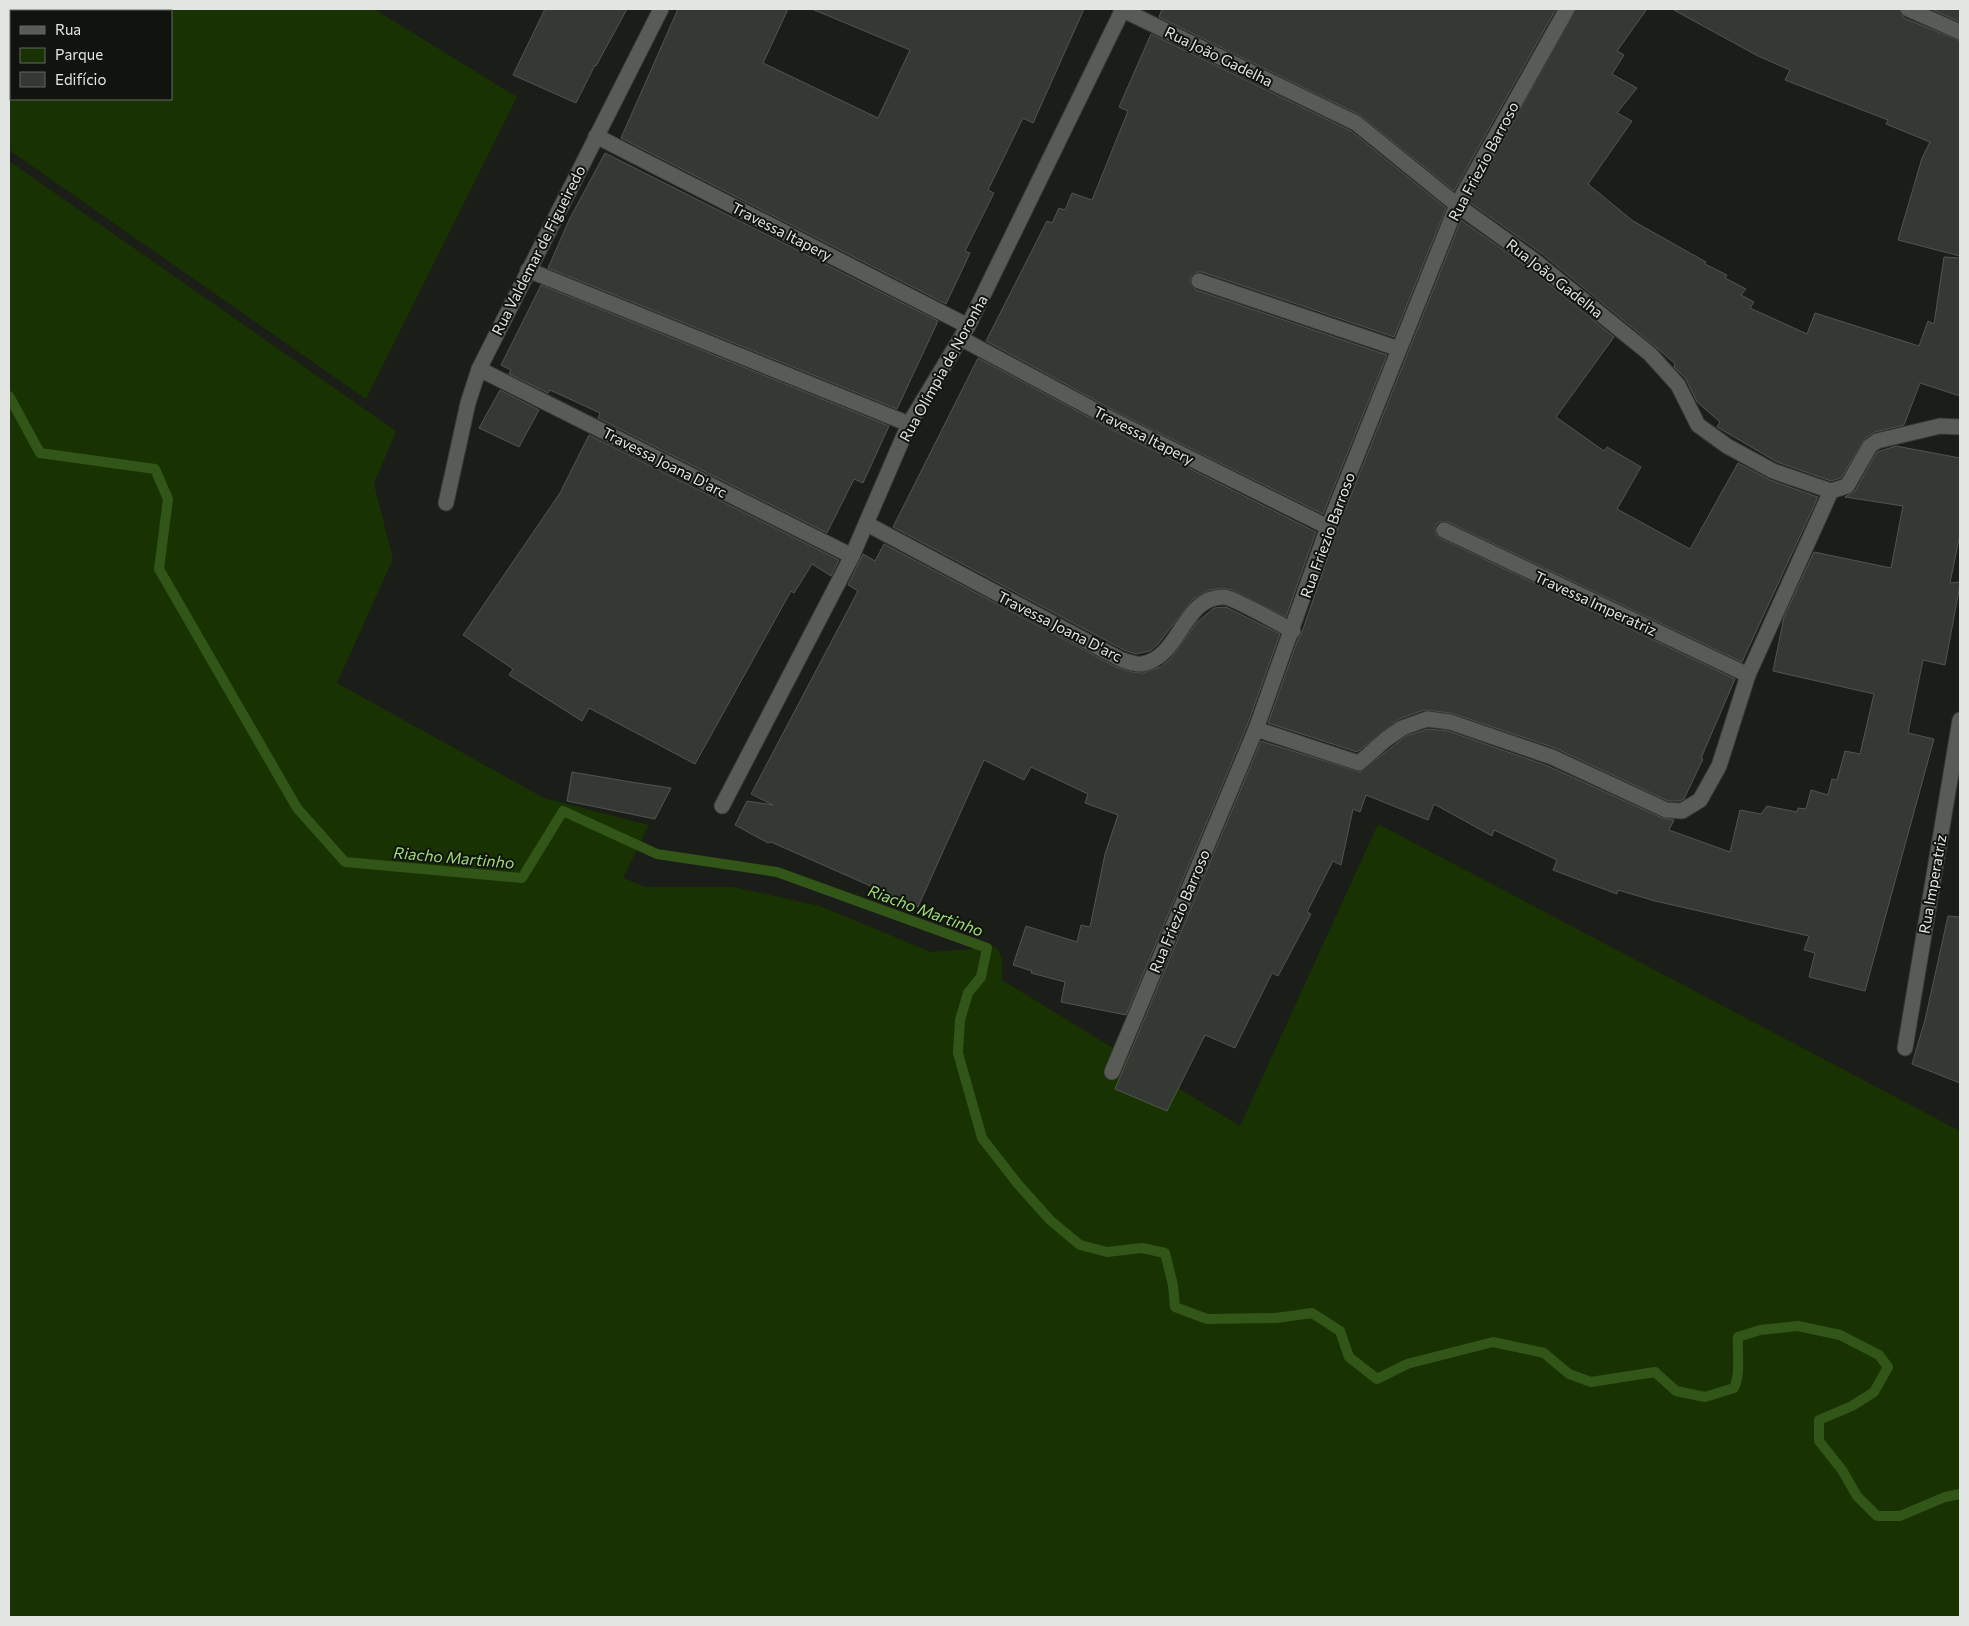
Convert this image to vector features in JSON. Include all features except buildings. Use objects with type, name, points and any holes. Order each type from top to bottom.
[{"type":"street","name":"Rua Valdemar de Figueiredo","points":[[446,503],[468,403],[479,369],[662,9]]},
{"type":"street","name":"Rua João Gadelha","points":[[1122,9],[1356,122],[1456,205],[1535,261],[1650,354],[1678,386],[1698,425],[1727,446],[1773,471],[1831,491]]},
{"type":"street","name":"Rua Olímpia de Noronha","points":[[722,806],[852,556],[909,424],[965,333],[1122,9]]},
{"type":"street","name":"Rua Friezio Barroso","points":[[1112,1072],[1256,729],[1293,631],[1328,527],[1456,205],[1567,9]]},
{"type":"street","points":[[1908,9],[1960,32]]},
{"type":"street","name":"Travessa Itapery","points":[[596,136],[965,333],[1113,420],[1328,527]]},
{"type":"street","points":[[528,270],[909,424]]},
{"type":"street","points":[[1198,281],[1400,349]]},
{"type":"street","name":"Travessa Joana D'arc","points":[[479,369],[852,556]]},
{"type":"street","points":[[1256,729],[1359,763],[1402,728],[1427,718],[1450,722],[1552,757],[1666,810],[1682,811],[1700,800],[1719,766],[1748,675],[1831,491],[1847,486],[1870,446],[1877,441],[1940,426],[1960,427]]},
{"type":"street","name":"Travessa Joana D'arc","points":[[867,524],[1120,659],[1141,665],[1161,657],[1192,614],[1206,601],[1225,597],[1293,631]]},
{"type":"street","name":"Travessa Imperatriz","points":[[1444,530],[1748,675]]},
{"type":"street","name":"Rua Imperatriz","points":[[1905,1048],[1960,720]]},
{"type":"green space","points":[[9,9],[53,9],[10,10],[9,82]]},
{"type":"green space","points":[[374,9],[517,97],[366,399],[9,150],[10,98],[10,100],[172,100],[172,10],[68,10]]},
{"type":"green space","points":[[9,161],[396,431],[374,484],[393,559],[337,683],[544,798],[649,825],[623,878],[646,887],[733,887],[820,906],[931,952],[997,947],[1002,959],[1002,980],[1240,1126],[1378,824],[1960,1131],[1960,1617],[9,1617]]},
{"type":"waterway","name":"Riacho Martinho","points":[[9,396],[40,453],[155,469],[168,499],[159,569],[297,808],[345,862],[522,878],[563,811],[657,854],[777,872],[987,948],[981,977],[968,993],[960,1020],[958,1053],[982,1138],[1017,1183],[1050,1220],[1080,1245],[1107,1252],[1142,1248],[1165,1253],[1173,1285],[1175,1307],[1207,1319],[1276,1318],[1312,1313],[1340,1331],[1349,1357],[1377,1379],[1407,1364],[1493,1342],[1544,1353],[1569,1374],[1591,1382],[1655,1372],[1676,1391],[1705,1397],[1734,1388],[1738,1370],[1738,1337],[1760,1330],[1798,1326],[1840,1335],[1879,1355],[1888,1367],[1874,1392],[1852,1406],[1819,1420],[1819,1441],[1842,1470],[1857,1496],[1877,1516],[1900,1516],[1945,1497],[1960,1494]]}]
